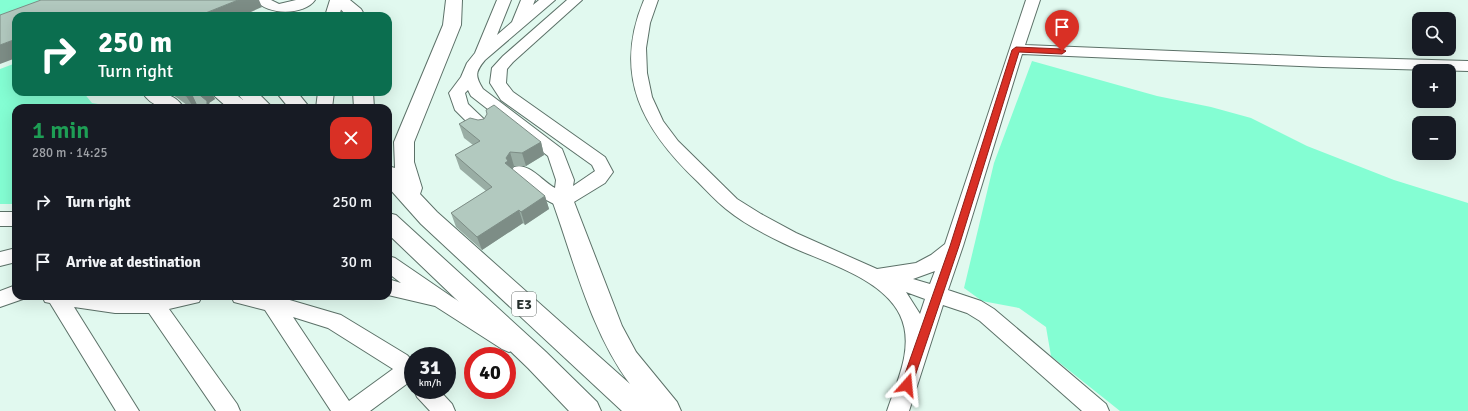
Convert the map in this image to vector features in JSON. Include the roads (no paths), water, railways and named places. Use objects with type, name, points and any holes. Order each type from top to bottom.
[{"type":"highway","points":[[338,0],[356,10]]},
{"type":"highway","points":[[408,196],[411,186],[404,162],[404,142],[452,25],[454,0]]},
{"type":"highway","points":[[158,96],[168,104]]},
{"type":"highway","points":[[225,96],[236,104]]},
{"type":"highway","points":[[250,96],[259,104]]},
{"type":"highway","points":[[290,96],[296,104]]},
{"type":"highway","name":"E3","points":[[392,178],[429,218],[642,411]]},
{"type":"highway","points":[[563,200],[610,329],[627,360],[667,411]]},
{"type":"highway","name":"E3","points":[[392,225],[537,360],[587,411]]},
{"type":"street","points":[[263,0],[274,8],[287,9],[308,0]]},
{"type":"street","points":[[334,12],[338,0]]},
{"type":"street","points":[[480,56],[504,0]]},
{"type":"street","points":[[517,25],[528,0]]},
{"type":"street","points":[[477,130],[462,121],[461,106],[456,93],[468,78],[468,73],[475,61],[548,0]]},
{"type":"street","points":[[563,200],[599,179],[604,172],[599,161],[507,96],[498,82],[500,68],[508,59],[575,0]]},
{"type":"street","points":[[651,0],[643,17],[638,47],[638,67],[645,98],[661,129],[695,169],[734,205],[789,238],[846,263],[873,274],[974,307],[987,315],[1098,411]]},
{"type":"street","points":[[898,411],[936,295],[954,246],[1016,50],[1034,0]]},
{"type":"street","points":[[1016,50],[1468,66]]},
{"type":"street","points":[[468,78],[477,92],[556,153],[565,180],[563,200]]},
{"type":"street","points":[[524,168],[543,189],[563,200]]},
{"type":"street","points":[[0,219],[12,219]]},
{"type":"street","points":[[873,274],[912,272],[930,266],[944,257],[954,246]]},
{"type":"street","points":[[0,259],[12,256]]},
{"type":"street","points":[[846,263],[872,276],[893,291],[909,310],[916,333],[915,358]]},
{"type":"street","points":[[392,266],[445,302],[537,360]]},
{"type":"street","points":[[392,288],[445,302]]},
{"type":"street","points":[[0,299],[12,294]]},
{"type":"street","points":[[59,300],[128,411]]},
{"type":"street","points":[[88,300],[127,305],[154,305],[170,300]]},
{"type":"street","points":[[259,300],[334,321],[400,361],[404,366]]},
{"type":"street","points":[[272,303],[343,411]]},
{"type":"street","points":[[154,305],[229,411]]},
{"type":"street","points":[[353,411],[404,378]]},
{"type":"street","points":[[433,399],[444,411]]}]
